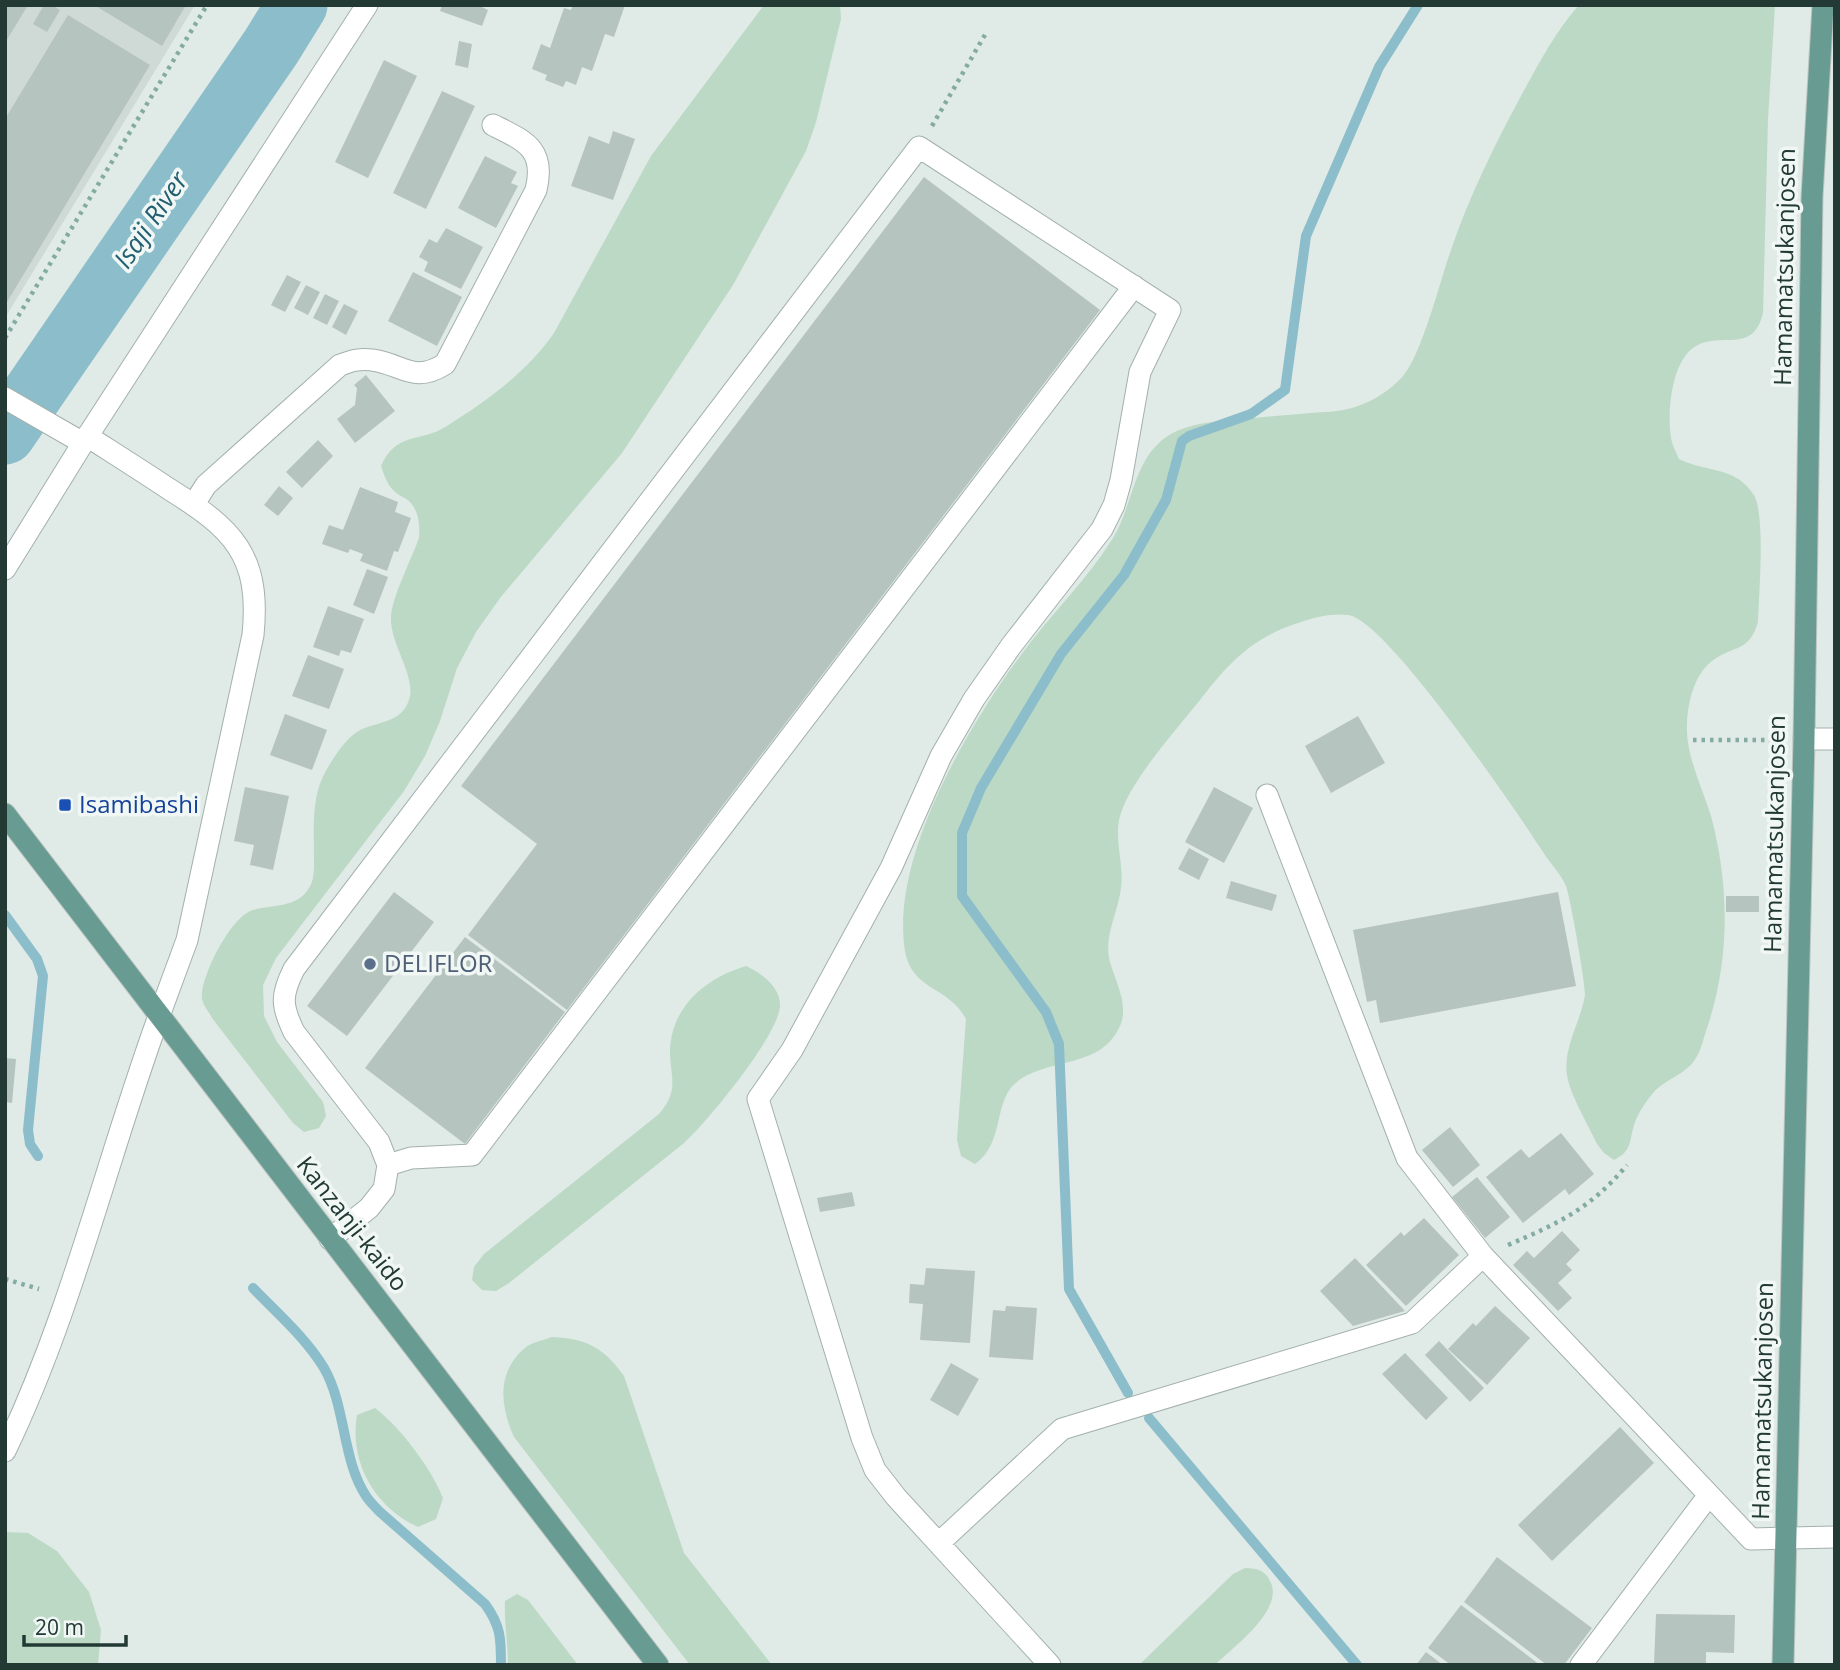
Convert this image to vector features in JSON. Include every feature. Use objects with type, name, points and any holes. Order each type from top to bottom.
[{"type":"main road","name":"Hamamatsukanjosen","points":[[1783,1665],[1804,738],[1812,197],[1823,5]]},
{"type":"main road","name":"Kanzanji-kaido","points":[[5,814],[658,1665]]},
{"type":"street","points":[[5,569],[85,440],[367,5]]},
{"type":"street","points":[[194,504],[206,485],[340,365],[356,359],[373,360],[419,374],[433,372],[445,364],[536,190],[541,170],[535,151],[520,138],[493,125]]},
{"type":"street","points":[[330,1239],[369,1208],[384,1189],[388,1165],[379,1142],[294,1032],[284,1012],[284,989],[294,969],[919,147],[1170,310],[1140,372],[1121,480],[1114,505],[1102,529],[1011,646],[974,699],[941,757],[884,880],[792,1050],[758,1100],[862,1438],[875,1470],[896,1497],[1050,1665]]},
{"type":"street","points":[[388,1165],[411,1158],[472,1155],[1134,286]]},
{"type":"street","points":[[5,398],[64,432],[85,440],[194,504],[226,529],[242,552],[253,578],[256,607],[253,635],[187,940],[126,1108],[63,1311],[45,1360],[5,1451]]},
{"type":"street","points":[[1804,738],[1835,739]]},
{"type":"street","points":[[1267,795],[1407,1158],[1483,1256],[1751,1539],[1835,1537]]},
{"type":"street","points":[[939,1543],[1062,1429],[1412,1323],[1483,1256]]},
{"type":"street","points":[[1581,1665],[1709,1495]]},
{"type":"path","points":[[5,338],[207,5]]},
{"type":"path","points":[[919,147],[986,33]]},
{"type":"path","points":[[1693,740],[1763,741],[1804,738]]},
{"type":"path","points":[[1483,1256],[1555,1225],[1582,1209],[1607,1189],[1627,1165]]},
{"type":"path","points":[[5,1279],[39,1289]]},
{"type":"shaded area","points":[[5,5],[195,5],[5,318]]},
{"type":"green space","points":[[764,5],[840,5],[841,19],[816,122],[806,151],[733,285],[622,453],[500,598],[476,632],[457,668],[440,721],[425,756],[404,791],[276,958],[263,985],[264,1016],[277,1042],[323,1102],[326,1116],[319,1128],[304,1132],[293,1123],[212,1018],[202,999],[203,989],[218,948],[235,923],[253,910],[291,903],[304,895],[309,888],[314,872],[314,823],[318,790],[327,769],[342,746],[360,730],[399,715],[409,700],[407,671],[395,639],[391,618],[398,590],[419,538],[419,523],[412,505],[392,488],[381,466],[394,447],[447,426],[492,396],[544,347],[651,156]]},
{"type":"green space","points":[[1579,5],[1775,5],[1768,119],[1763,313],[1752,334],[1736,340],[1706,342],[1688,353],[1676,375],[1670,415],[1671,438],[1679,459],[1726,473],[1740,480],[1752,492],[1758,508],[1761,539],[1758,622],[1754,632],[1745,644],[1720,656],[1706,667],[1693,689],[1688,715],[1689,747],[1711,816],[1722,870],[1725,924],[1720,978],[1698,1054],[1690,1066],[1658,1088],[1647,1101],[1624,1153],[1614,1160],[1604,1153],[1580,1110],[1567,1075],[1570,1044],[1585,995],[1574,923],[1564,882],[1450,720],[1391,648],[1366,624],[1348,615],[1324,616],[1269,635],[1232,662],[1166,741],[1131,791],[1119,820],[1121,888],[1108,943],[1110,962],[1123,1003],[1119,1028],[1100,1050],[1030,1074],[1018,1081],[1005,1099],[991,1144],[985,1155],[975,1164],[961,1156],[957,1140],[966,1019],[950,1000],[915,974],[905,951],[903,915],[909,876],[921,836],[957,756],[1021,655],[1113,538],[1141,468],[1158,443],[1171,434],[1200,424],[1352,408],[1379,396],[1403,376],[1424,335],[1458,230],[1483,172],[1540,61]]},
{"type":"green space","points":[[746,966],[763,976],[777,992],[780,1005],[777,1018],[756,1056],[709,1117],[684,1143],[509,1283],[496,1291],[482,1290],[472,1280],[474,1267],[484,1254],[659,1114],[672,1091],[672,1037],[684,1008],[717,978]]},
{"type":"green space","points":[[552,1337],[593,1346],[609,1358],[624,1376],[684,1553],[772,1665],[690,1665],[514,1437],[504,1401],[505,1378],[509,1367],[526,1347]]},
{"type":"green space","points":[[375,1408],[405,1437],[438,1486],[443,1498],[436,1519],[418,1527],[389,1508],[368,1482],[357,1450],[357,1415]]},
{"type":"green space","points":[[5,1532],[28,1533],[57,1551],[89,1592],[101,1630],[98,1665],[5,1665]]},
{"type":"green space","points":[[1245,1568],[1264,1573],[1271,1583],[1273,1594],[1263,1617],[1233,1649],[1215,1665],[1139,1665],[1233,1574]]},
{"type":"green space","points":[[517,1594],[528,1600],[578,1665],[508,1665],[505,1601]]},
{"type":"building","points":[[5,5],[28,5],[5,43]]},
{"type":"building","points":[[44,5],[52,5],[60,10],[47,32],[33,24]]},
{"type":"building","points":[[94,5],[186,5],[162,46]]},
{"type":"building","points":[[442,5],[483,5],[482,7],[488,10],[482,26],[440,11]]},
{"type":"building","points":[[573,5],[625,5],[614,37],[605,34],[592,71],[582,67],[576,85],[566,81],[563,87],[545,80],[547,75],[532,69],[541,44],[550,48],[564,8],[571,10]]},
{"type":"building","points":[[68,15],[150,65],[7,302],[5,119]]},
{"type":"building","points":[[459,41],[472,44],[468,68],[455,65]]},
{"type":"building","points":[[384,60],[417,76],[368,178],[335,162]]},
{"type":"building","points":[[442,91],[475,106],[426,209],[393,193]]},
{"type":"building","points":[[613,131],[635,139],[613,200],[571,186],[589,136],[609,144]]},
{"type":"building","points":[[485,156],[517,172],[511,183],[518,186],[496,228],[458,208]]},
{"type":"building","points":[[924,177],[1100,310],[567,1010],[468,935],[537,844],[461,786]]},
{"type":"building","points":[[446,228],[483,247],[461,289],[424,271],[428,262],[419,257],[429,239],[437,243]]},
{"type":"building","points":[[413,272],[462,297],[437,346],[388,321]]},
{"type":"building","points":[[287,275],[301,282],[285,312],[271,305]]},
{"type":"building","points":[[306,285],[320,292],[308,315],[294,308]]},
{"type":"building","points":[[325,294],[339,301],[327,325],[313,318]]},
{"type":"building","points":[[344,304],[358,311],[346,335],[332,327]]},
{"type":"building","points":[[366,375],[395,411],[355,443],[337,419],[355,405],[357,388],[354,385]]},
{"type":"building","points":[[318,440],[333,456],[302,488],[286,472]]},
{"type":"building","points":[[279,486],[293,498],[278,516],[264,505]]},
{"type":"building","points":[[360,487],[398,502],[395,512],[411,518],[398,552],[394,551],[387,571],[360,561],[363,554],[350,549],[348,553],[322,544],[329,525],[343,530]]},
{"type":"building","points":[[367,569],[388,577],[374,614],[353,605]]},
{"type":"building","points":[[328,606],[364,619],[351,653],[341,650],[339,656],[313,647]]},
{"type":"building","points":[[308,655],[344,669],[329,709],[292,696]]},
{"type":"building","points":[[285,714],[327,730],[312,770],[270,755]]},
{"type":"building","points":[[1358,716],[1385,763],[1331,793],[1305,746]]},
{"type":"building","points":[[245,787],[289,796],[273,870],[250,865],[254,845],[234,841]]},
{"type":"building","points":[[1214,787],[1253,808],[1224,863],[1185,842]]},
{"type":"building","points":[[1189,848],[1209,859],[1199,880],[1178,869]]},
{"type":"building","points":[[1231,881],[1277,895],[1272,911],[1226,898]]},
{"type":"building","points":[[394,892],[434,922],[347,1036],[307,1006]]},
{"type":"building","points":[[1558,892],[1576,986],[1380,1023],[1376,1000],[1367,1002],[1353,930]]},
{"type":"building","points":[[1726,896],[1759,896],[1759,912],[1726,912]]},
{"type":"building","points":[[465,937],[565,1012],[465,1144],[365,1068]]},
{"type":"building","points":[[5,1058],[16,1059],[12,1103],[5,1102]]},
{"type":"building","points":[[1450,1127],[1480,1165],[1453,1187],[1422,1150]]},
{"type":"building","points":[[1561,1133],[1594,1174],[1569,1195],[1565,1189],[1523,1223],[1486,1177],[1521,1149],[1529,1158]]},
{"type":"building","points":[[1477,1177],[1510,1217],[1485,1238],[1452,1197]]},
{"type":"building","points":[[852,1192],[855,1206],[820,1212],[817,1198]]},
{"type":"building","points":[[1424,1218],[1459,1255],[1406,1306],[1366,1265],[1401,1232],[1404,1236]]},
{"type":"building","points":[[1562,1231],[1580,1250],[1566,1264],[1572,1270],[1558,1283],[1572,1298],[1558,1311],[1513,1265],[1527,1251],[1534,1258]]},
{"type":"building","points":[[1355,1258],[1405,1311],[1353,1326],[1320,1291]]},
{"type":"building","points":[[926,1268],[975,1271],[970,1343],[920,1340],[923,1304],[909,1303],[910,1284],[924,1285]]},
{"type":"building","points":[[1006,1306],[1037,1308],[1033,1360],[989,1357],[993,1310],[1005,1311]]},
{"type":"building","points":[[1495,1306],[1530,1338],[1487,1385],[1448,1349],[1473,1323],[1476,1326]]},
{"type":"building","points":[[1439,1341],[1484,1388],[1470,1402],[1425,1355]]},
{"type":"building","points":[[1405,1353],[1448,1398],[1426,1420],[1382,1374]]},
{"type":"building","points":[[951,1363],[979,1379],[958,1416],[930,1400]]},
{"type":"building","points":[[1620,1427],[1654,1463],[1552,1561],[1518,1525]]},
{"type":"building","points":[[1497,1557],[1592,1628],[1564,1665],[1547,1665],[1464,1602]]},
{"type":"building","points":[[1461,1605],[1540,1665],[1451,1665],[1428,1648]]},
{"type":"building","points":[[1656,1614],[1735,1615],[1734,1653],[1706,1652],[1706,1665],[1654,1665]]},
{"type":"building","points":[[1426,1652],[1443,1665],[1416,1665]]},
{"type":"waterway","name":"Isaji River","points":[[5,434],[271,47],[297,5]]},
{"type":"waterway","points":[[1128,1393],[1069,1289],[1059,1044],[1046,1012],[962,896],[962,833],[981,788],[1061,654],[1124,575],[1166,500],[1182,441],[1189,436],[1251,414],[1285,390],[1306,236],[1379,67],[1418,5]]},
{"type":"waterway","points":[[5,915],[37,959],[43,976],[28,1130],[30,1144],[38,1156]]},
{"type":"waterway","points":[[253,1288],[300,1336],[324,1368],[336,1399],[352,1466],[367,1498],[485,1604],[499,1633],[501,1665]]},
{"type":"waterway","points":[[1149,1418],[1357,1665]]},
{"type":"place","name":"Isamibashi","points":[[65,805]]},
{"type":"place","name":"DELIFLOR","points":[[370,964]]}]
